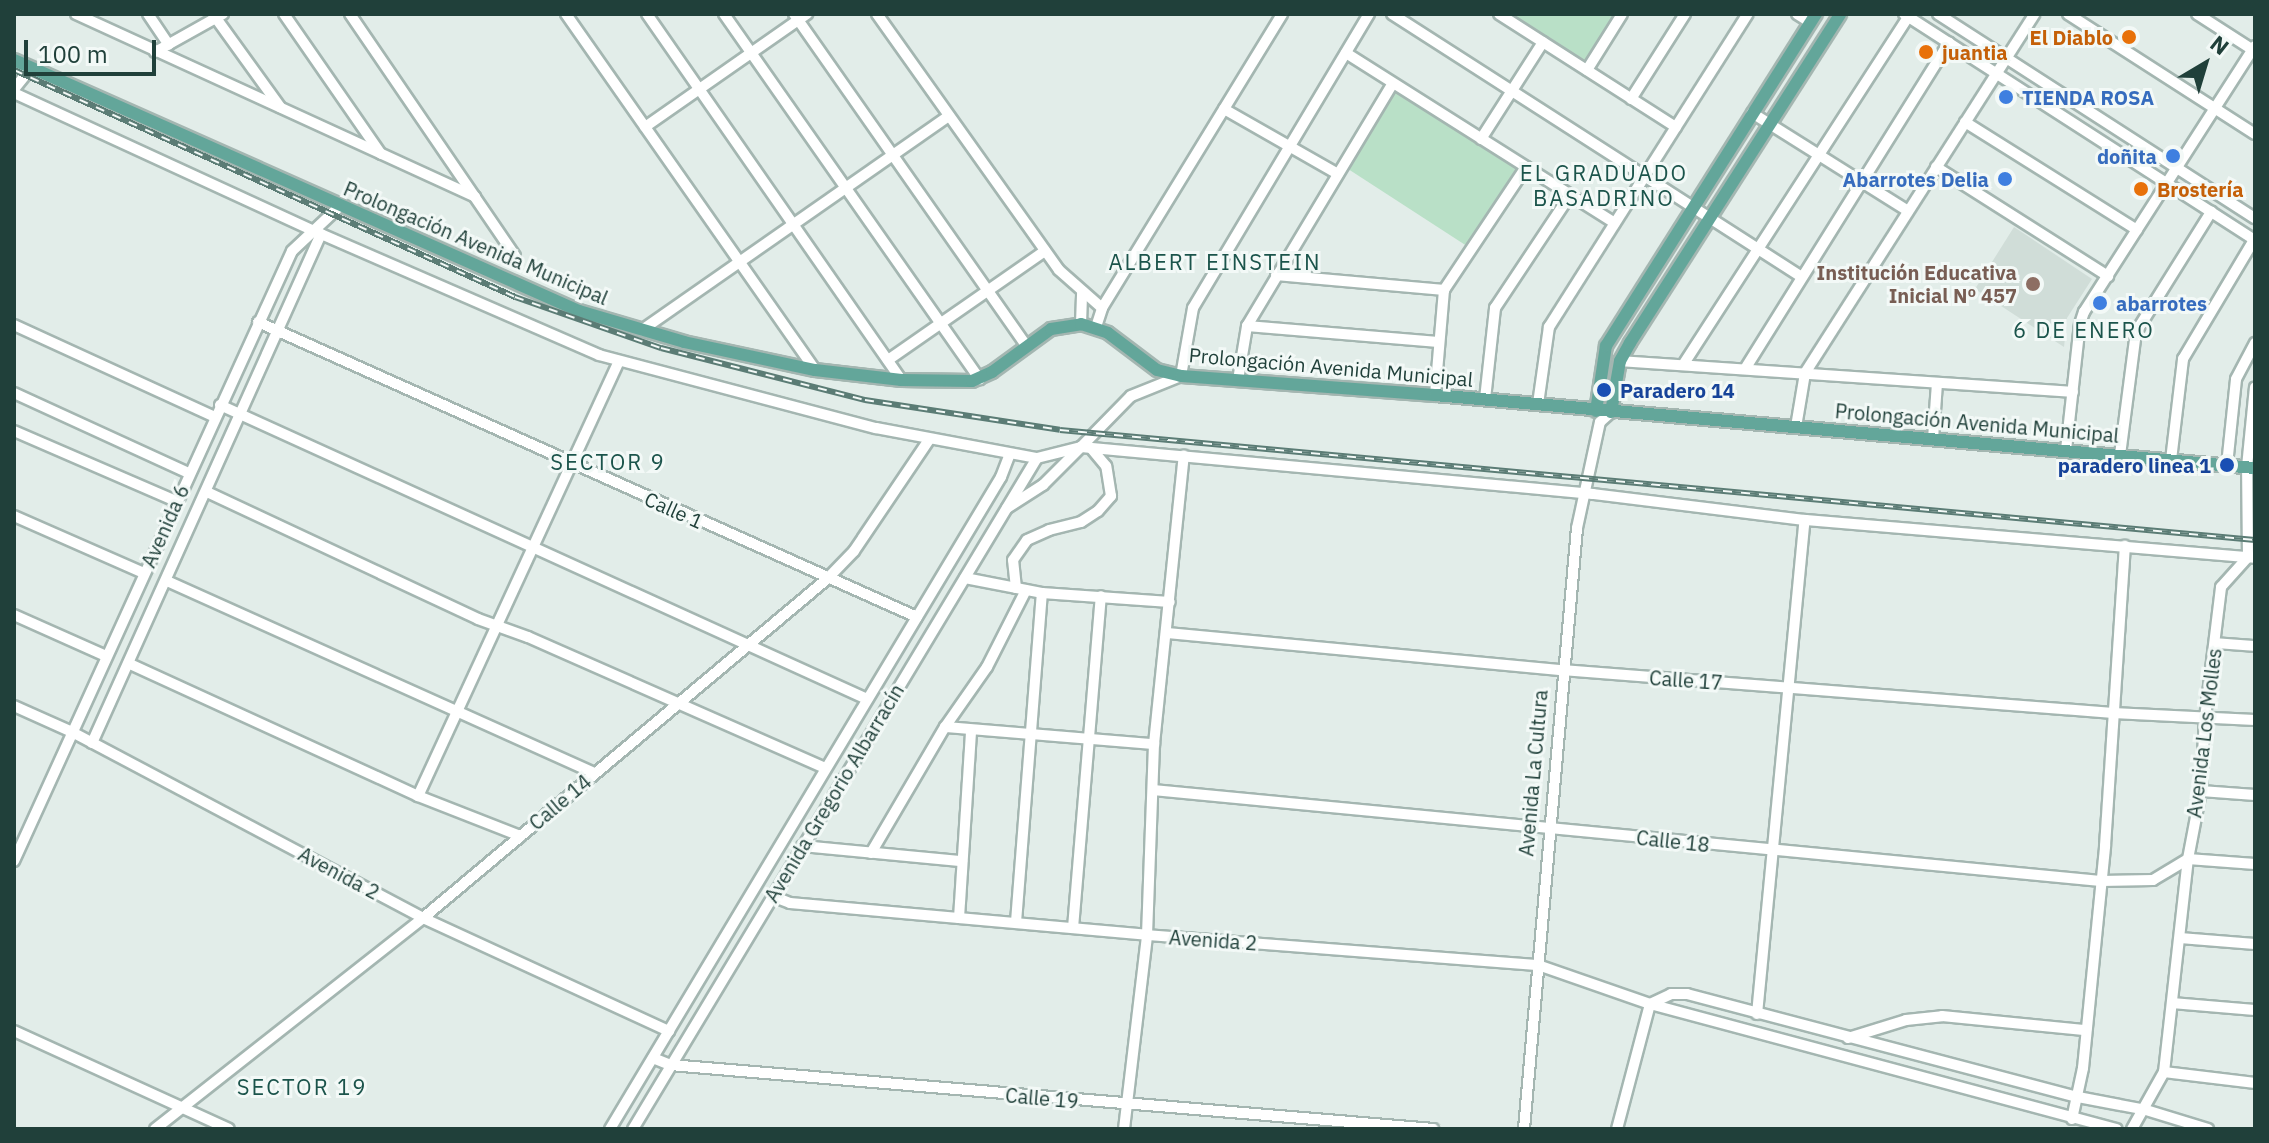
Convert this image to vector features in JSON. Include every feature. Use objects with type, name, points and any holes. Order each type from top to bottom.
[{"type":"main road","points":[[1611,412],[1620,361],[1840,14]]},
{"type":"main road","name":"Avenida La Cultura","points":[[1598,416],[1606,346],[1813,18]]},
{"type":"main road","name":"Prolongación Avenida Municipal","points":[[14,60],[579,311],[747,357],[815,370],[901,380],[950,382],[980,379],[1026,345],[1058,327],[1081,324],[1096,327],[1157,370],[1181,376],[1538,404],[1598,416],[1611,412],[2251,468]]},
{"type":"street","points":[[76,14],[475,197]]},
{"type":"street","points":[[148,14],[169,45]]},
{"type":"street","points":[[284,14],[381,154]]},
{"type":"street","points":[[350,14],[515,256]]},
{"type":"street","points":[[566,14],[815,370]]},
{"type":"street","points":[[647,14],[901,380]]},
{"type":"street","points":[[724,14],[980,379]]},
{"type":"street","points":[[877,14],[1045,251],[1102,308]]},
{"type":"street","points":[[1096,327],[1102,308],[1282,14]]},
{"type":"street","points":[[1007,508],[1043,485],[1086,448],[1131,396],[1181,376],[1193,308],[1369,14]]},
{"type":"street","points":[[1392,14],[1801,277]]},
{"type":"street","points":[[1499,14],[1676,127]]},
{"type":"street","points":[[1587,70],[1622,14]]},
{"type":"street","points":[[1631,99],[1685,14]]},
{"type":"street","points":[[1538,404],[1549,327],[1748,14]]},
{"type":"street","points":[[1797,14],[1813,18]]},
{"type":"street","points":[[1938,14],[2255,218]]},
{"type":"street","points":[[1796,427],[1805,373],[2035,14]]},
{"type":"street","points":[[2068,14],[2255,134]]},
{"type":"street","points":[[2066,450],[2080,324],[2254,48],[2197,14]]},
{"type":"street","points":[[1683,365],[1906,15],[2255,240],[2183,359],[2171,460]]},
{"type":"street","points":[[155,52],[217,16],[281,108]]},
{"type":"street","points":[[645,127],[800,16],[1026,345]]},
{"type":"street","points":[[1481,139],[1543,42]]},
{"type":"street","points":[[1745,369],[1949,43]]},
{"type":"street","points":[[1346,53],[1615,223]]},
{"type":"street","points":[[31,68],[14,91],[527,326],[619,361],[929,440],[1009,456],[1037,458],[1086,448],[1184,456],[1583,493],[1805,520],[2252,558],[2251,468],[2255,387]]},
{"type":"street","points":[[1238,380],[1247,326],[1393,83]]},
{"type":"street","points":[[1224,109],[1338,174]]},
{"type":"street","points":[[1752,113],[1908,211]]},
{"type":"street","points":[[642,330],[949,116]]},
{"type":"street","points":[[1965,122],[2137,230]]},
{"type":"street","points":[[1435,395],[1444,290],[1526,167]]},
{"type":"street","points":[[1936,167],[2108,276]]},
{"type":"street","points":[[1485,399],[1495,308],[1570,195]]},
{"type":"street","name":"Avenida 6","points":[[14,861],[292,251],[317,231],[339,207]]},
{"type":"street","points":[[2120,455],[2136,332],[2211,212]]},
{"type":"street","name":"Avenida 6","points":[[92,743],[242,416],[317,231]]},
{"type":"street","points":[[888,360],[1045,251]]},
{"type":"street","points":[[1276,275],[1444,290]]},
{"type":"street","points":[[1081,324],[1082,291]]},
{"type":"street","name":"Calle 1","points":[[258,322],[917,617]]},
{"type":"street","points":[[14,325],[215,417]]},
{"type":"street","points":[[1247,326],[1438,342]]},
{"type":"street","points":[[2227,465],[2236,379],[2255,343]]},
{"type":"street","points":[[418,796],[619,361]]},
{"type":"street","points":[[1620,361],[2073,392]]},
{"type":"street","points":[[1933,439],[1937,383]]},
{"type":"street","points":[[14,393],[189,473]]},
{"type":"street","points":[[220,405],[867,699]]},
{"type":"street","name":"Avenida La Cultura","points":[[1524,1129],[1562,670],[1583,493],[1598,416]]},
{"type":"street","points":[[14,431],[176,501]]},
{"type":"street","name":"Calle 14","points":[[155,1129],[423,918],[827,579],[854,551],[929,440]]},
{"type":"street","points":[[871,853],[945,727],[987,667],[1021,589],[1013,560],[1027,540],[1049,530],[1081,522],[1098,511],[1111,496],[1106,466],[1086,448]]},
{"type":"street","name":"Avenida Gregorio Albarracín","points":[[610,1129],[1001,477],[1009,456]]},
{"type":"street","points":[[1124,1129],[1147,935],[1154,744],[1184,456]]},
{"type":"street","name":"Avenida Gregorio Albarracín","points":[[633,1129],[1037,458]]},
{"type":"street","points":[[207,492],[496,625],[825,768]]},
{"type":"street","points":[[14,516],[144,573]]},
{"type":"street","points":[[1757,1014],[1805,520]]},
{"type":"street","points":[[2072,1119],[2078,1097],[2101,881],[2125,546]]},
{"type":"street","name":"Avenida Los Molles","points":[[2132,1129],[2146,1110],[2164,1072],[2188,859],[2201,791],[2205,718],[2224,581],[2252,558]]},
{"type":"street","points":[[965,578],[1042,593],[1170,602]]},
{"type":"street","points":[[167,581],[594,773]]},
{"type":"street","points":[[1016,922],[1042,593]]},
{"type":"street","points":[[1073,928],[1101,596]]},
{"type":"street","points":[[14,615],[106,656]]},
{"type":"street","name":"Calle 17","points":[[1167,633],[1562,670],[2113,713],[2255,720]]},
{"type":"street","points":[[2215,643],[2255,646]]},
{"type":"street","points":[[130,664],[418,796],[520,836]]},
{"type":"street","name":"Avenida 2","points":[[14,706],[72,732],[423,918],[669,1031]]},
{"type":"street","points":[[945,727],[1154,744]]},
{"type":"street","points":[[959,918],[969,806],[971,730]]},
{"type":"street","name":"Calle 18","points":[[1153,790],[2101,881],[2153,880],[2188,859]]},
{"type":"street","points":[[2201,791],[2255,795]]},
{"type":"street","points":[[802,846],[962,861]]},
{"type":"street","points":[[2188,859],[2255,864]]},
{"type":"street","name":"Avenida 2","points":[[772,896],[790,903],[1147,935],[1538,965],[1650,1004],[2116,1129]]},
{"type":"street","points":[[2180,938],[2255,944]]},
{"type":"street","points":[[1617,1129],[1650,1004],[1678,993],[2078,1097],[2146,1110],[2208,1129]]},
{"type":"street","points":[[2172,1003],[2255,1010]]},
{"type":"street","points":[[1848,1038],[1906,1020],[1942,1016],[2086,1030]]},
{"type":"street","points":[[1767,1035],[1792,1024]]},
{"type":"street","points":[[14,1031],[229,1129]]},
{"type":"street","name":"Calle 19","points":[[653,1058],[670,1065],[1433,1129]]},
{"type":"street","points":[[2164,1072],[2255,1083]]},
{"type":"shaded area","name":"Institución Educativa Inicial Nº 457","points":[[2014,227],[2092,279],[2067,318],[2064,347],[1975,289]]},
{"type":"green space","points":[[1508,14],[1617,14],[1586,65]]},
{"type":"green space","points":[[1394,89],[1518,170],[1468,247],[1344,166]]},
{"type":"railway","points":[[14,70],[515,297],[661,348],[865,400],[1060,430],[2255,540]]},
{"type":"place","name":"El Diablo","points":[[2129,37]]},
{"type":"place","name":"juantia","points":[[1926,52]]},
{"type":"place","name":"TIENDA ROSA","points":[[2006,97]]},
{"type":"place","name":"doñita","points":[[2173,156]]},
{"type":"place","name":"Abarrotes Delia","points":[[2005,179]]},
{"type":"place","name":"Brostería","points":[[2141,189]]},
{"type":"place","name":"Institución Educativa Inicial Nº 457","points":[[2033,284]]},
{"type":"place","name":"abarrotes","points":[[2100,303]]},
{"type":"place","name":"Paradero 14","points":[[1604,390]]},
{"type":"place","name":"paradero linea 1","points":[[2227,465]]},
{"type":"district","name":"EL GRADUADO BASADRINO","points":[[1604,184]]},
{"type":"district","name":"ALBERT EINSTEIN","points":[[1215,262]]},
{"type":"district","name":"6 DE ENERO","points":[[2084,330]]},
{"type":"district","name":"SECTOR 9","points":[[608,462]]},
{"type":"district","name":"SECTOR 19","points":[[302,1087]]}]
